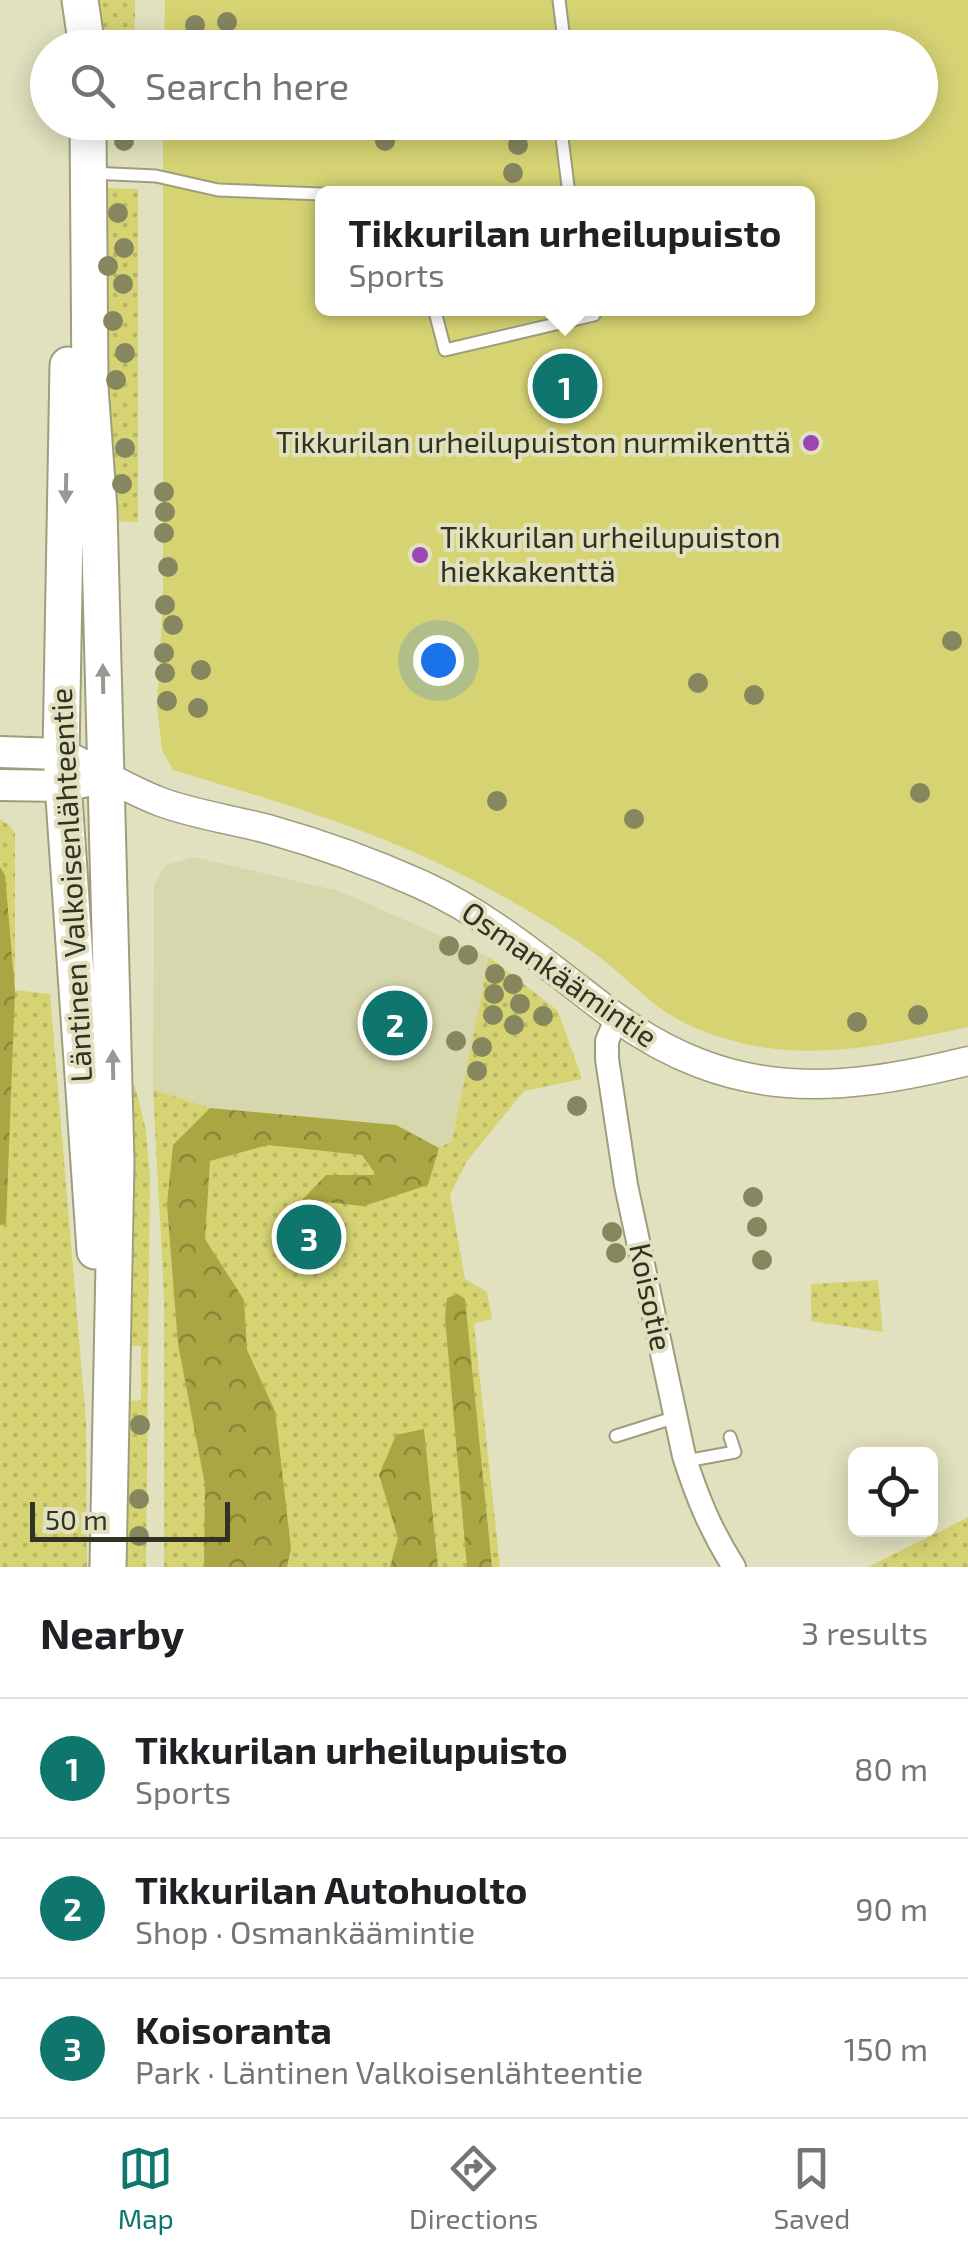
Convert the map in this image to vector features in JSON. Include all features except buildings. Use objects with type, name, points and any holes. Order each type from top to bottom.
[{"type":"main road","points":[[76,30],[79,0]]},
{"type":"main road","points":[[79,0],[84,30]]},
{"type":"main road","name":"Läntinen Valkoisenlähteentie","points":[[75,140],[100,510],[116,1162],[108,1567]]},
{"type":"main road","name":"Läntinen Valkoisenlähteentie","points":[[85,140],[79,172],[62,770],[89,1191],[111,1406]]},
{"type":"main road","points":[[0,752],[62,770],[106,776]]},
{"type":"main road","points":[[0,785],[62,770]]},
{"type":"street","name":"Osmankäämintie","points":[[106,776],[162,802],[272,830],[423,885],[529,948],[661,1046],[700,1064],[736,1075],[806,1086],[866,1082],[968,1061]]},
{"type":"street","name":"Koisotie","points":[[617,1017],[607,1041],[607,1059],[623,1166],[676,1417],[694,1492],[712,1533],[734,1567]]},
{"type":"lane","points":[[560,0],[563,30]]},
{"type":"lane","points":[[562,140],[568,186]]},
{"type":"lane","points":[[79,172],[156,176],[218,190],[315,194]]},
{"type":"lane","points":[[436,316],[445,350],[590,316]]},
{"type":"lane","points":[[616,1436],[676,1417]]},
{"type":"lane","points":[[686,1461],[735,1452],[730,1438]]},
{"type":"shaded area","points":[[97,0],[135,0],[135,30],[104,29]]},
{"type":"shaded area","points":[[165,0],[968,0],[968,1027],[858,1048],[822,1050],[787,1050],[715,1036],[669,1014],[579,942],[465,876],[343,824],[173,770],[162,750],[157,705],[163,598],[163,140],[938,140],[938,30],[164,30]]},
{"type":"shaded area","points":[[138,189],[138,522],[110,521],[101,190]]},
{"type":"shaded area","points":[[0,819],[15,834],[15,990],[50,994],[86,1422],[87,1567],[0,1567]]},
{"type":"shaded area","points":[[194,857],[339,891],[489,957],[452,1142],[439,1148],[396,1125],[210,1108],[153,1089],[154,885],[166,865]]},
{"type":"shaded area","points":[[489,957],[558,1011],[582,1079],[524,1091],[467,1161],[450,1195],[465,1279],[487,1292],[492,1319],[474,1324],[500,1567],[164,1567],[164,1297],[153,1089],[210,1108],[396,1125],[439,1148],[452,1141]]},
{"type":"shaded area","points":[[131,1085],[135,1086],[146,1130],[150,1177],[146,1567],[124,1567],[128,1401],[141,1400],[141,1346],[128,1346]]},
{"type":"shaded area","points":[[878,1280],[883,1332],[811,1321],[811,1284]]},
{"type":"shaded area","points":[[968,1517],[968,1567],[868,1567],[929,1537],[938,1537],[938,1532]]},
{"type":"green space","points":[[0,867],[5,875],[15,991],[6,1224],[0,1225]]},
{"type":"green space","points":[[210,1108],[396,1125],[439,1148],[428,1185],[364,1206],[302,1200],[326,1175],[376,1175],[362,1155],[268,1145],[210,1161],[205,1239],[244,1300],[247,1350],[275,1411],[291,1548],[287,1567],[204,1567],[205,1485],[178,1344],[167,1204],[173,1145]]},
{"type":"green space","points":[[458,1294],[465,1299],[492,1567],[467,1567],[445,1318],[447,1298]]},
{"type":"green space","points":[[424,1429],[438,1567],[390,1567],[398,1538],[379,1475],[396,1435]]},
{"type":"place","name":"Tikkurilan urheilupuisto","points":[[565,386]]},
{"type":"place","name":"Tikkurilan urheilupuiston nurmikenttä","points":[[811,443]]},
{"type":"place","name":"Tikkurilan urheilupuiston hiekkakenttä","points":[[420,555]]},
{"type":"place","name":"Tikkurilan Autohuolto","points":[[395,1023]]},
{"type":"place","name":"Koisoranta","points":[[309,1237]]}]
